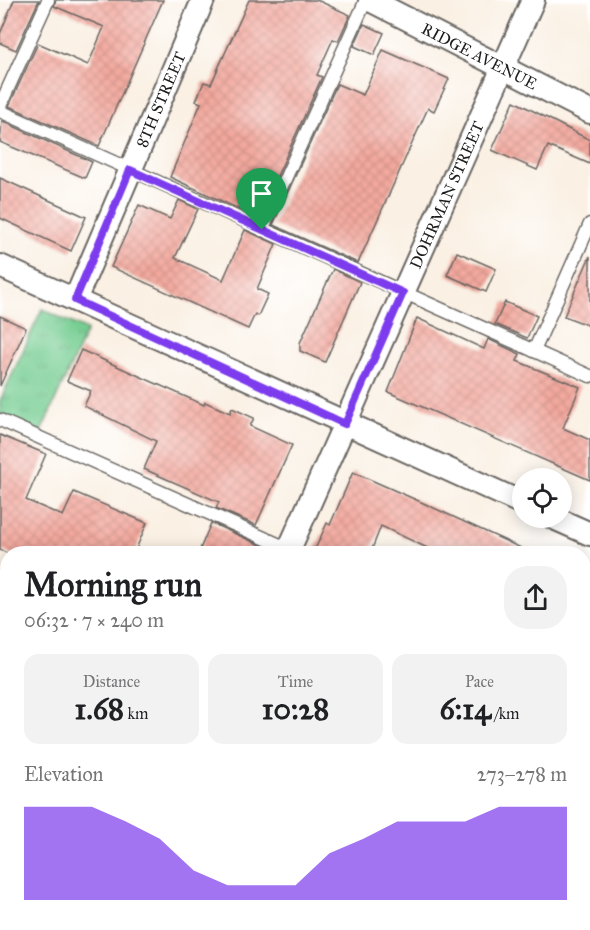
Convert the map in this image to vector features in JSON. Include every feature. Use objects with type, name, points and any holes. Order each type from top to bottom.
[{"type":"street","name":"8TH STREET","points":[[75,300],[203,0]]},
{"type":"street","name":"RIDGE AVENUE","points":[[368,0],[590,112]]},
{"type":"street","name":"DOHRMAN STREET","points":[[294,546],[345,424],[533,0]]},
{"type":"street","points":[[0,266],[512,499]]},
{"type":"street","points":[[572,526],[590,534]]},
{"type":"lane","points":[[0,106],[48,0]]},
{"type":"lane","points":[[262,230],[368,0]]},
{"type":"lane","points":[[0,111],[590,376]]},
{"type":"lane","points":[[534,351],[590,224]]},
{"type":"lane","points":[[0,420],[279,546]]},
{"type":"green space","points":[[42,309],[87,330],[41,432],[0,414],[0,401]]},
{"type":"building","points":[[14,0],[39,0],[16,50],[0,43],[0,34]]},
{"type":"building","points":[[56,0],[163,0],[99,146],[9,106],[38,43],[88,65],[104,27],[54,6]]},
{"type":"building","points":[[249,0],[317,0],[350,15],[338,41],[333,39],[317,75],[322,77],[258,218],[170,177],[201,103],[196,101],[204,82],[211,84]]},
{"type":"building","points":[[364,24],[384,33],[374,55],[354,46]]},
{"type":"building","points":[[383,50],[449,79],[434,111],[428,108],[358,263],[273,225],[337,84],[363,95]]},
{"type":"building","points":[[514,101],[590,140],[590,164],[548,146],[537,170],[492,150]]},
{"type":"building","points":[[2,121],[92,162],[85,178],[0,142]]},
{"type":"building","points":[[0,178],[86,217],[71,251],[0,218]]},
{"type":"building","points":[[179,200],[198,209],[175,258],[223,280],[245,230],[276,244],[257,289],[268,294],[258,316],[255,314],[248,329],[111,267],[139,205],[170,219]]},
{"type":"building","points":[[457,252],[496,269],[486,292],[447,275]]},
{"type":"building","points":[[590,256],[590,326],[564,316]]},
{"type":"building","points":[[333,269],[360,282],[325,362],[300,351],[300,343]]},
{"type":"building","points":[[505,302],[537,316],[527,338],[495,324]]},
{"type":"building","points":[[0,316],[26,328],[0,386]]},
{"type":"building","points":[[417,318],[484,349],[488,339],[520,354],[517,361],[580,387],[563,428],[590,440],[590,480],[572,472],[572,468],[562,468],[388,392]]},
{"type":"building","points":[[81,350],[204,405],[205,402],[230,413],[232,408],[254,418],[250,426],[292,445],[256,525],[216,508],[219,502],[144,469],[156,441],[84,406],[91,391],[67,381]]},
{"type":"building","points":[[0,435],[46,454],[26,500],[63,516],[74,492],[147,523],[137,546],[0,546]]},
{"type":"building","points":[[353,472],[517,546],[423,546],[381,526],[373,546],[317,546],[327,523],[330,525]]},
{"type":"building","points":[[211,523],[263,546],[201,546]]},
{"type":"route","points":[[130,170],[262,230],[403,293],[345,424],[75,300],[130,170]]}]
